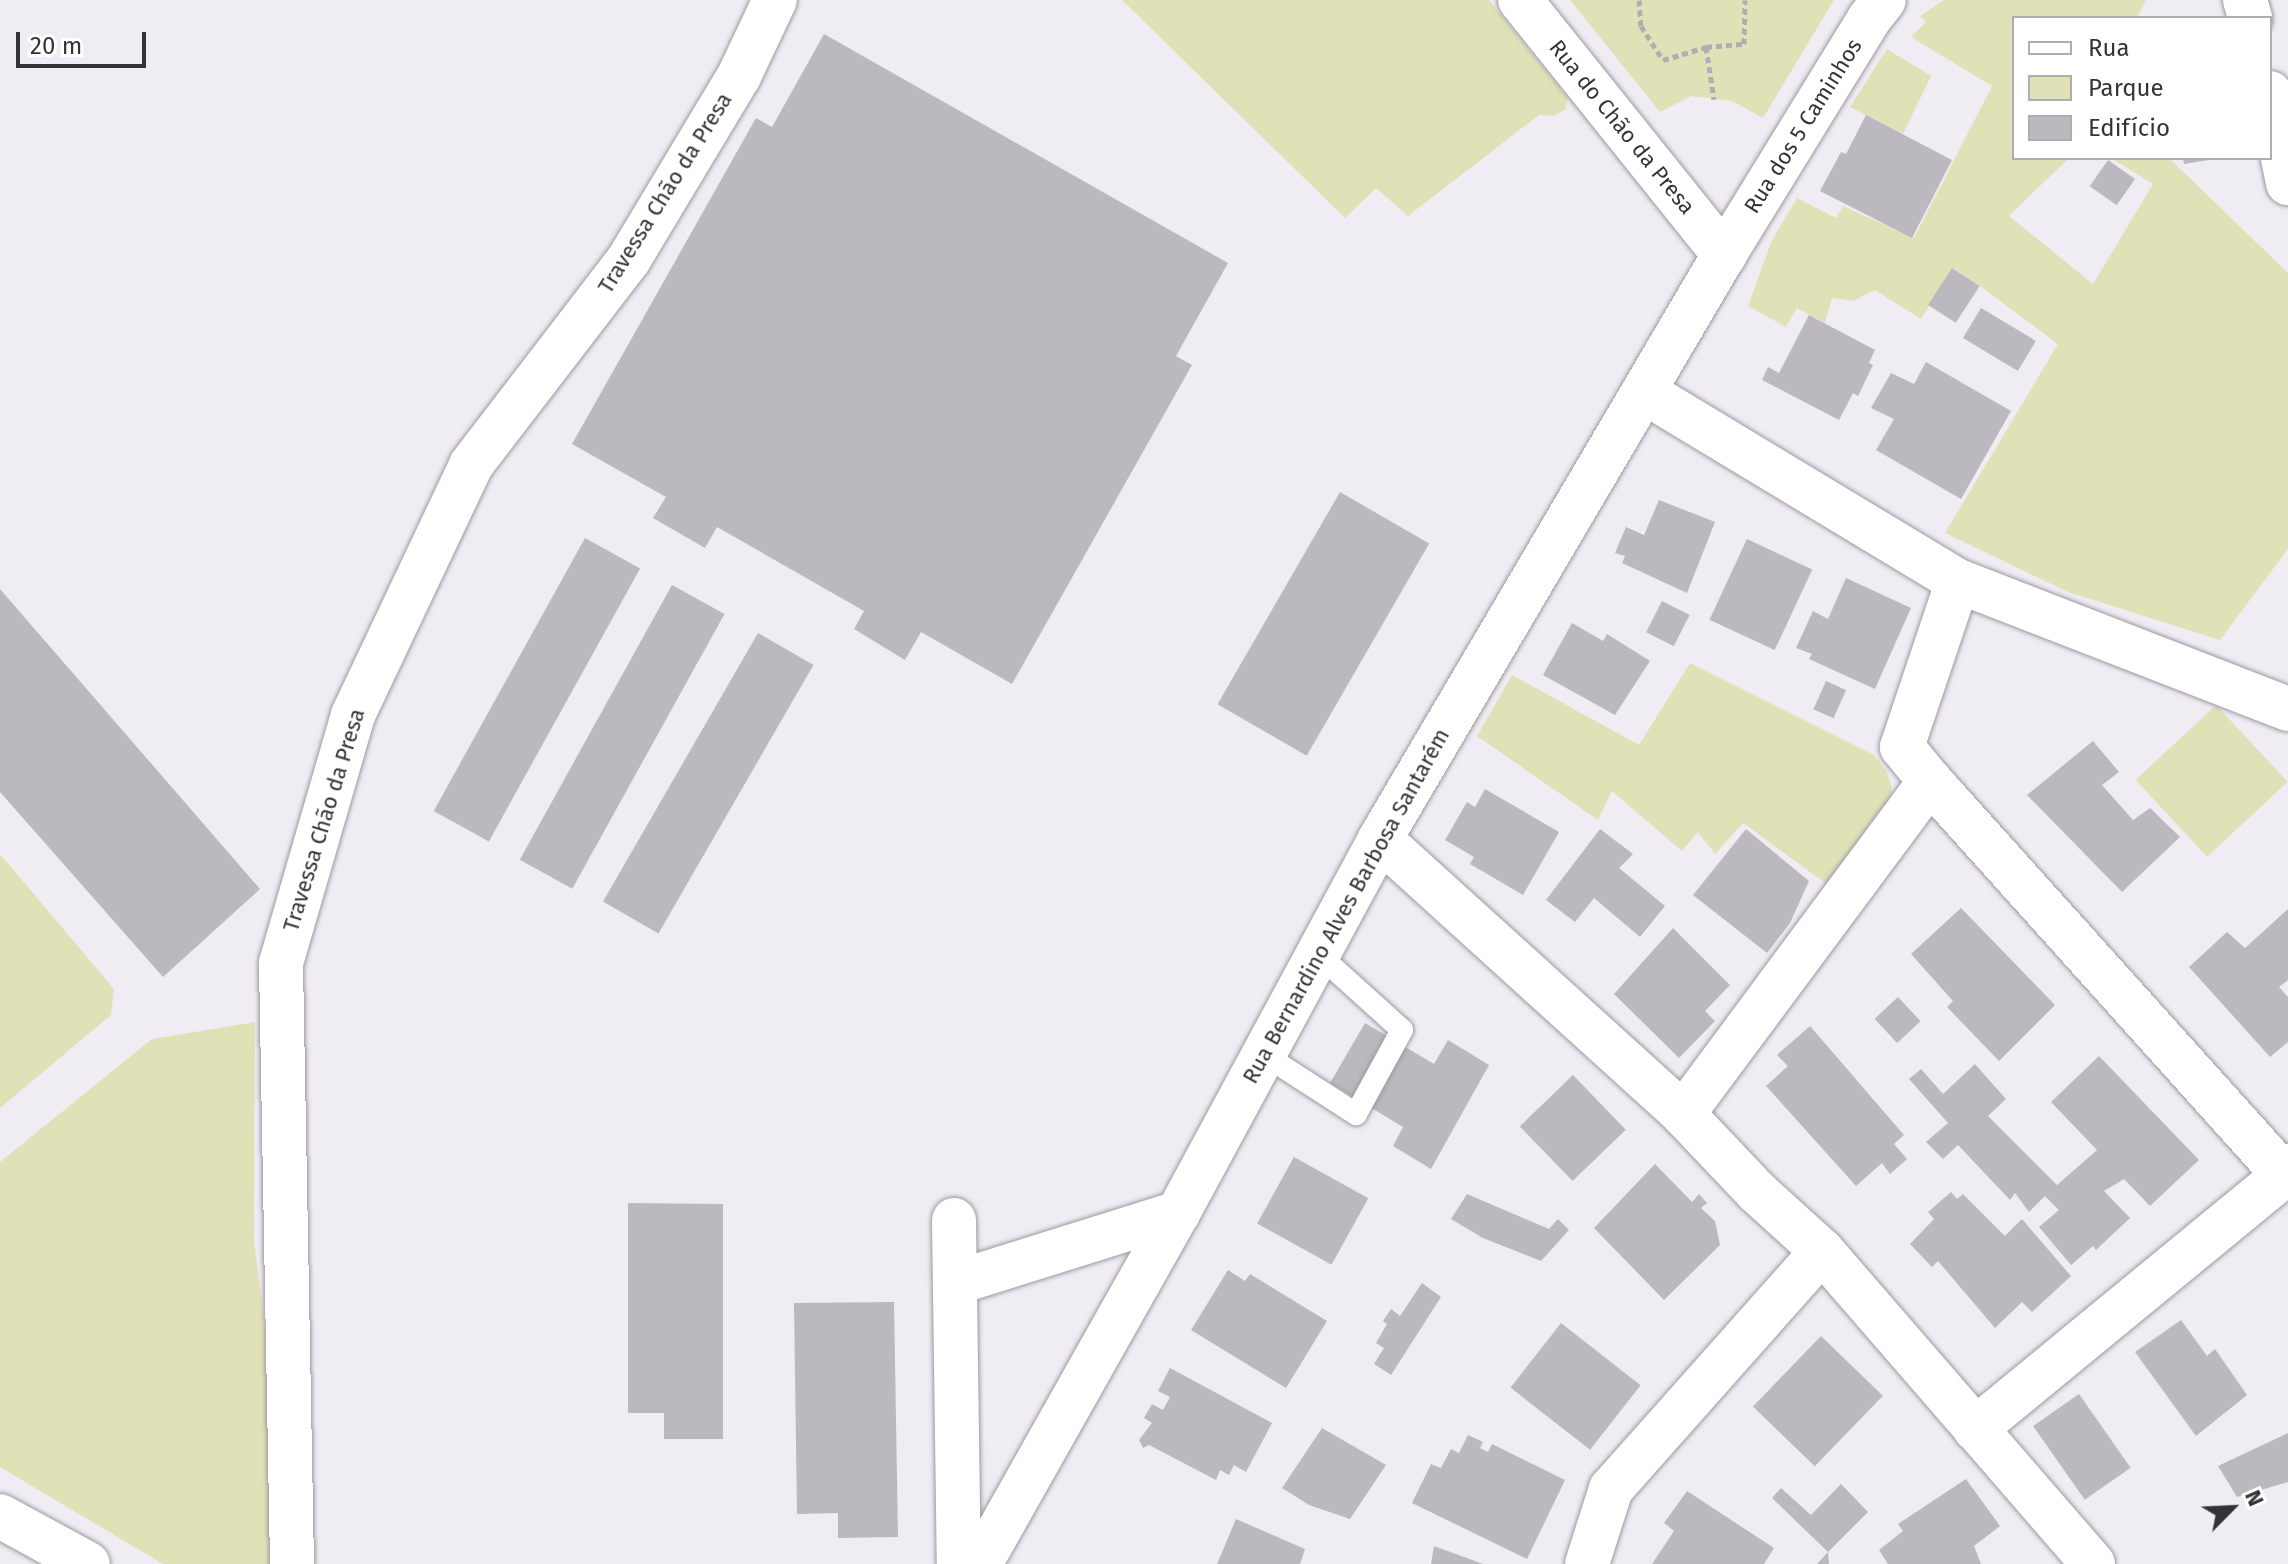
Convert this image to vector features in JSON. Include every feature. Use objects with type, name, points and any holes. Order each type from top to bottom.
[{"type":"street","name":"Travessa Chão da Presa","points":[[292,1564],[281,963],[353,715],[471,465],[629,259],[739,76],[775,0]]},
{"type":"street","name":"Rua do Chão da Presa","points":[[1520,0],[1724,255]]},
{"type":"street","name":"Rua dos 5 Caminhos","points":[[1724,255],[1869,19],[1884,0]]},
{"type":"street","points":[[2272,103],[2288,183]]},
{"type":"street","name":"Rua Bernardino Alves Barbosa Santarém","points":[[980,1564],[1178,1213],[1380,839],[1582,493],[1646,393],[1724,255]]},
{"type":"street","points":[[1646,393],[1958,581],[2288,709]]},
{"type":"street","points":[[1958,581],[1902,747],[2286,1170],[1975,1429]]},
{"type":"street","points":[[1683,1114],[1930,781]]},
{"type":"street","points":[[1380,839],[1683,1114],[1757,1192],[1822,1251],[2093,1564]]},
{"type":"street","points":[[955,1283],[1178,1213]]},
{"type":"street","points":[[954,1220],[959,1564]]},
{"type":"street","points":[[1587,1564],[1611,1489],[1822,1251]]},
{"type":"street","points":[[22,1536],[88,1564]]},
{"type":"lane","points":[[1263,1054],[1356,1114],[1402,1030],[1318,954]]},
{"type":"path","points":[[1639,0],[1641,26],[1663,60],[1706,47],[1744,44],[1745,0]]},
{"type":"path","points":[[1706,47],[1714,99]]},
{"type":"green space","points":[[1122,0],[1489,0],[1568,98],[1565,110],[1553,116],[1539,115],[1408,216],[1376,188],[1345,218]]},
{"type":"green space","points":[[1570,0],[1834,0],[1763,118],[1732,101],[1691,96],[1660,112]]},
{"type":"green space","points":[[1944,0],[2146,0],[2138,16],[2012,16],[2012,160],[2067,160],[2009,216],[2093,284],[2153,184],[2114,160],[2171,160],[2288,273],[2288,549],[2220,640],[2068,592],[1945,533],[2058,344],[1980,286],[1953,268],[1921,319],[1875,290],[1853,301],[1832,298],[1825,323],[1797,308],[1786,327],[1748,306],[1772,240],[1797,198],[1836,218],[1843,206],[1914,238],[1992,86],[1911,37],[1926,22],[1920,16]]},
{"type":"green space","points":[[1887,49],[1931,76],[1903,134],[1850,107]]},
{"type":"green space","points":[[1690,663],[1874,755],[1887,772],[1892,789],[1886,810],[1828,885],[1743,823],[1715,854],[1698,832],[1682,851],[1612,791],[1598,820],[1477,736],[1512,675],[1639,745]]},
{"type":"green space","points":[[2216,705],[2288,782],[2207,857],[2136,780]]},
{"type":"green space","points":[[0,854],[114,989],[111,1015],[0,1108]]},
{"type":"green space","points":[[255,1022],[254,1239],[287,1513],[286,1564],[163,1564],[0,1467],[0,1162],[152,1039]]},
{"type":"building","points":[[824,34],[1228,263],[1176,356],[1192,365],[1012,684],[921,632],[905,660],[854,629],[864,611],[717,527],[705,548],[653,518],[666,497],[572,444],[756,118],[772,127]]},
{"type":"building","points":[[1866,115],[1952,160],[1912,238],[1820,191],[1841,152],[1846,154]]},
{"type":"building","points":[[2108,160],[2135,179],[2117,205],[2090,186]]},
{"type":"building","points":[[2183,160],[2209,160],[2184,164]]},
{"type":"building","points":[[1952,268],[1980,286],[1956,323],[1928,305]]},
{"type":"building","points":[[1981,308],[2036,341],[2018,371],[1963,338]]},
{"type":"building","points":[[1809,315],[1875,350],[1869,363],[1873,365],[1858,396],[1853,393],[1839,420],[1762,380],[1768,367],[1779,373]]},
{"type":"building","points":[[1926,362],[2011,411],[1961,499],[1876,450],[1894,419],[1871,408],[1891,373],[1914,384]]},
{"type":"building","points":[[1340,492],[1429,543],[1307,756],[1218,704]]},
{"type":"building","points":[[1659,500],[1715,522],[1687,593],[1622,563],[1625,556],[1615,553],[1626,527],[1644,535]]},
{"type":"building","points":[[585,538],[640,569],[489,841],[434,811]]},
{"type":"building","points":[[1747,539],[1812,569],[1775,650],[1709,620]]},
{"type":"building","points":[[1846,578],[1911,608],[1875,689],[1809,659],[1812,654],[1796,648],[1813,611],[1828,619]]},
{"type":"building","points":[[672,585],[724,614],[572,889],[520,860]]},
{"type":"building","points":[[0,589],[260,889],[163,977],[0,792]]},
{"type":"building","points":[[1662,601],[1690,615],[1674,646],[1646,632]]},
{"type":"building","points":[[1572,623],[1603,641],[1607,634],[1650,661],[1615,715],[1543,675]]},
{"type":"building","points":[[758,633],[813,665],[658,933],[603,901]]},
{"type":"building","points":[[1826,681],[1846,690],[1833,718],[1813,709]]},
{"type":"building","points":[[2093,741],[2119,772],[2102,785],[2133,820],[2150,808],[2180,837],[2122,892],[2027,795]]},
{"type":"building","points":[[1485,789],[1559,832],[1523,895],[1470,864],[1474,857],[1445,840],[1467,802],[1475,807]]},
{"type":"building","points":[[1600,829],[1633,854],[1619,868],[1665,906],[1640,937],[1594,898],[1575,922],[1546,900]]},
{"type":"building","points":[[1746,829],[1809,881],[1790,923],[1767,953],[1693,895]]},
{"type":"building","points":[[1961,908],[2055,1005],[1999,1061],[1947,1007],[1953,1001],[1911,954]]},
{"type":"building","points":[[2288,909],[2288,980],[2279,987],[2288,997],[2288,1042],[2270,1057],[2189,967],[2227,932],[2245,948]]},
{"type":"building","points":[[1673,928],[1730,985],[1705,1011],[1715,1021],[1679,1058],[1614,994]]},
{"type":"building","points":[[1898,997],[1921,1021],[1897,1043],[1875,1019]]},
{"type":"building","points":[[1365,1023],[1434,1064],[1448,1040],[1489,1065],[1431,1169],[1393,1146],[1403,1127],[1330,1083]]},
{"type":"building","points":[[1810,1026],[1904,1135],[1894,1144],[1907,1159],[1890,1174],[1882,1163],[1856,1186],[1766,1086],[1788,1066],[1777,1055]]},
{"type":"building","points":[[2099,1056],[2199,1160],[2150,1206],[2124,1179],[2104,1191],[2130,1218],[2096,1250],[2093,1246],[2071,1265],[2039,1227],[2059,1210],[2045,1196],[2029,1212],[2015,1193],[2010,1200],[1958,1145],[1943,1159],[1926,1142],[1948,1123],[1909,1079],[1921,1069],[1943,1094],[1975,1064],[2006,1099],[1988,1116],[2057,1185],[2097,1150],[2051,1102]]},
{"type":"building","points":[[1573,1075],[1626,1130],[1573,1181],[1520,1126]]},
{"type":"building","points":[[1294,1157],[1368,1198],[1331,1265],[1257,1223]]},
{"type":"building","points":[[1655,1164],[1692,1202],[1699,1194],[1707,1203],[1701,1208],[1715,1221],[1720,1245],[1664,1300],[1594,1228]]},
{"type":"building","points":[[1951,1192],[1957,1199],[1963,1194],[2005,1236],[2022,1219],[2071,1276],[2032,1312],[2022,1302],[1995,1328],[1938,1261],[1932,1267],[1910,1244],[1934,1219],[1928,1212]]},
{"type":"building","points":[[1467,1194],[1549,1229],[1558,1219],[1569,1230],[1541,1261],[1483,1238],[1451,1219]]},
{"type":"building","points":[[628,1203],[723,1204],[723,1439],[664,1439],[664,1413],[628,1413]]},
{"type":"building","points":[[1228,1270],[1245,1281],[1250,1274],[1327,1321],[1286,1388],[1191,1330]]},
{"type":"building","points":[[1422,1283],[1441,1297],[1391,1375],[1374,1364],[1384,1348],[1376,1343],[1387,1324],[1383,1321],[1391,1309],[1400,1316]]},
{"type":"building","points":[[894,1302],[898,1537],[838,1538],[838,1513],[797,1514],[794,1303]]},
{"type":"building","points":[[2181,1320],[2207,1356],[2215,1349],[2247,1395],[2196,1436],[2135,1352]]},
{"type":"building","points":[[1561,1323],[1641,1385],[1590,1450],[1511,1388]]},
{"type":"building","points":[[1821,1336],[1883,1396],[1815,1466],[1753,1406]]},
{"type":"building","points":[[1170,1368],[1272,1423],[1246,1472],[1234,1465],[1229,1475],[1220,1470],[1216,1480],[1149,1445],[1143,1448],[1139,1440],[1152,1423],[1144,1418],[1152,1404],[1163,1410],[1170,1397],[1158,1391]]},
{"type":"building","points":[[2079,1394],[2131,1468],[2085,1500],[2033,1426]]},
{"type":"building","points":[[1322,1428],[1386,1465],[1350,1519],[1309,1505],[1282,1488]]},
{"type":"building","points":[[2288,1433],[2288,1482],[2237,1497],[2218,1466]]},
{"type":"building","points":[[1468,1435],[1483,1442],[1480,1448],[1488,1452],[1492,1444],[1565,1480],[1527,1559],[1412,1503],[1431,1464],[1441,1468],[1451,1449],[1459,1453]]},
{"type":"building","points":[[1966,1479],[2000,1526],[1974,1546],[1981,1564],[1888,1564],[1879,1550],[1903,1531],[1898,1524]]},
{"type":"building","points":[[1841,1484],[1868,1512],[1828,1552],[1772,1498],[1781,1488],[1811,1515]]},
{"type":"building","points":[[1687,1491],[1774,1548],[1764,1564],[1652,1564],[1674,1531],[1664,1523]]},
{"type":"building","points":[[1236,1519],[1305,1549],[1300,1564],[1217,1564]]},
{"type":"building","points":[[1434,1546],[1483,1564],[1431,1564]]},
{"type":"building","points":[[1828,1552],[1829,1564],[1817,1564]]}]
